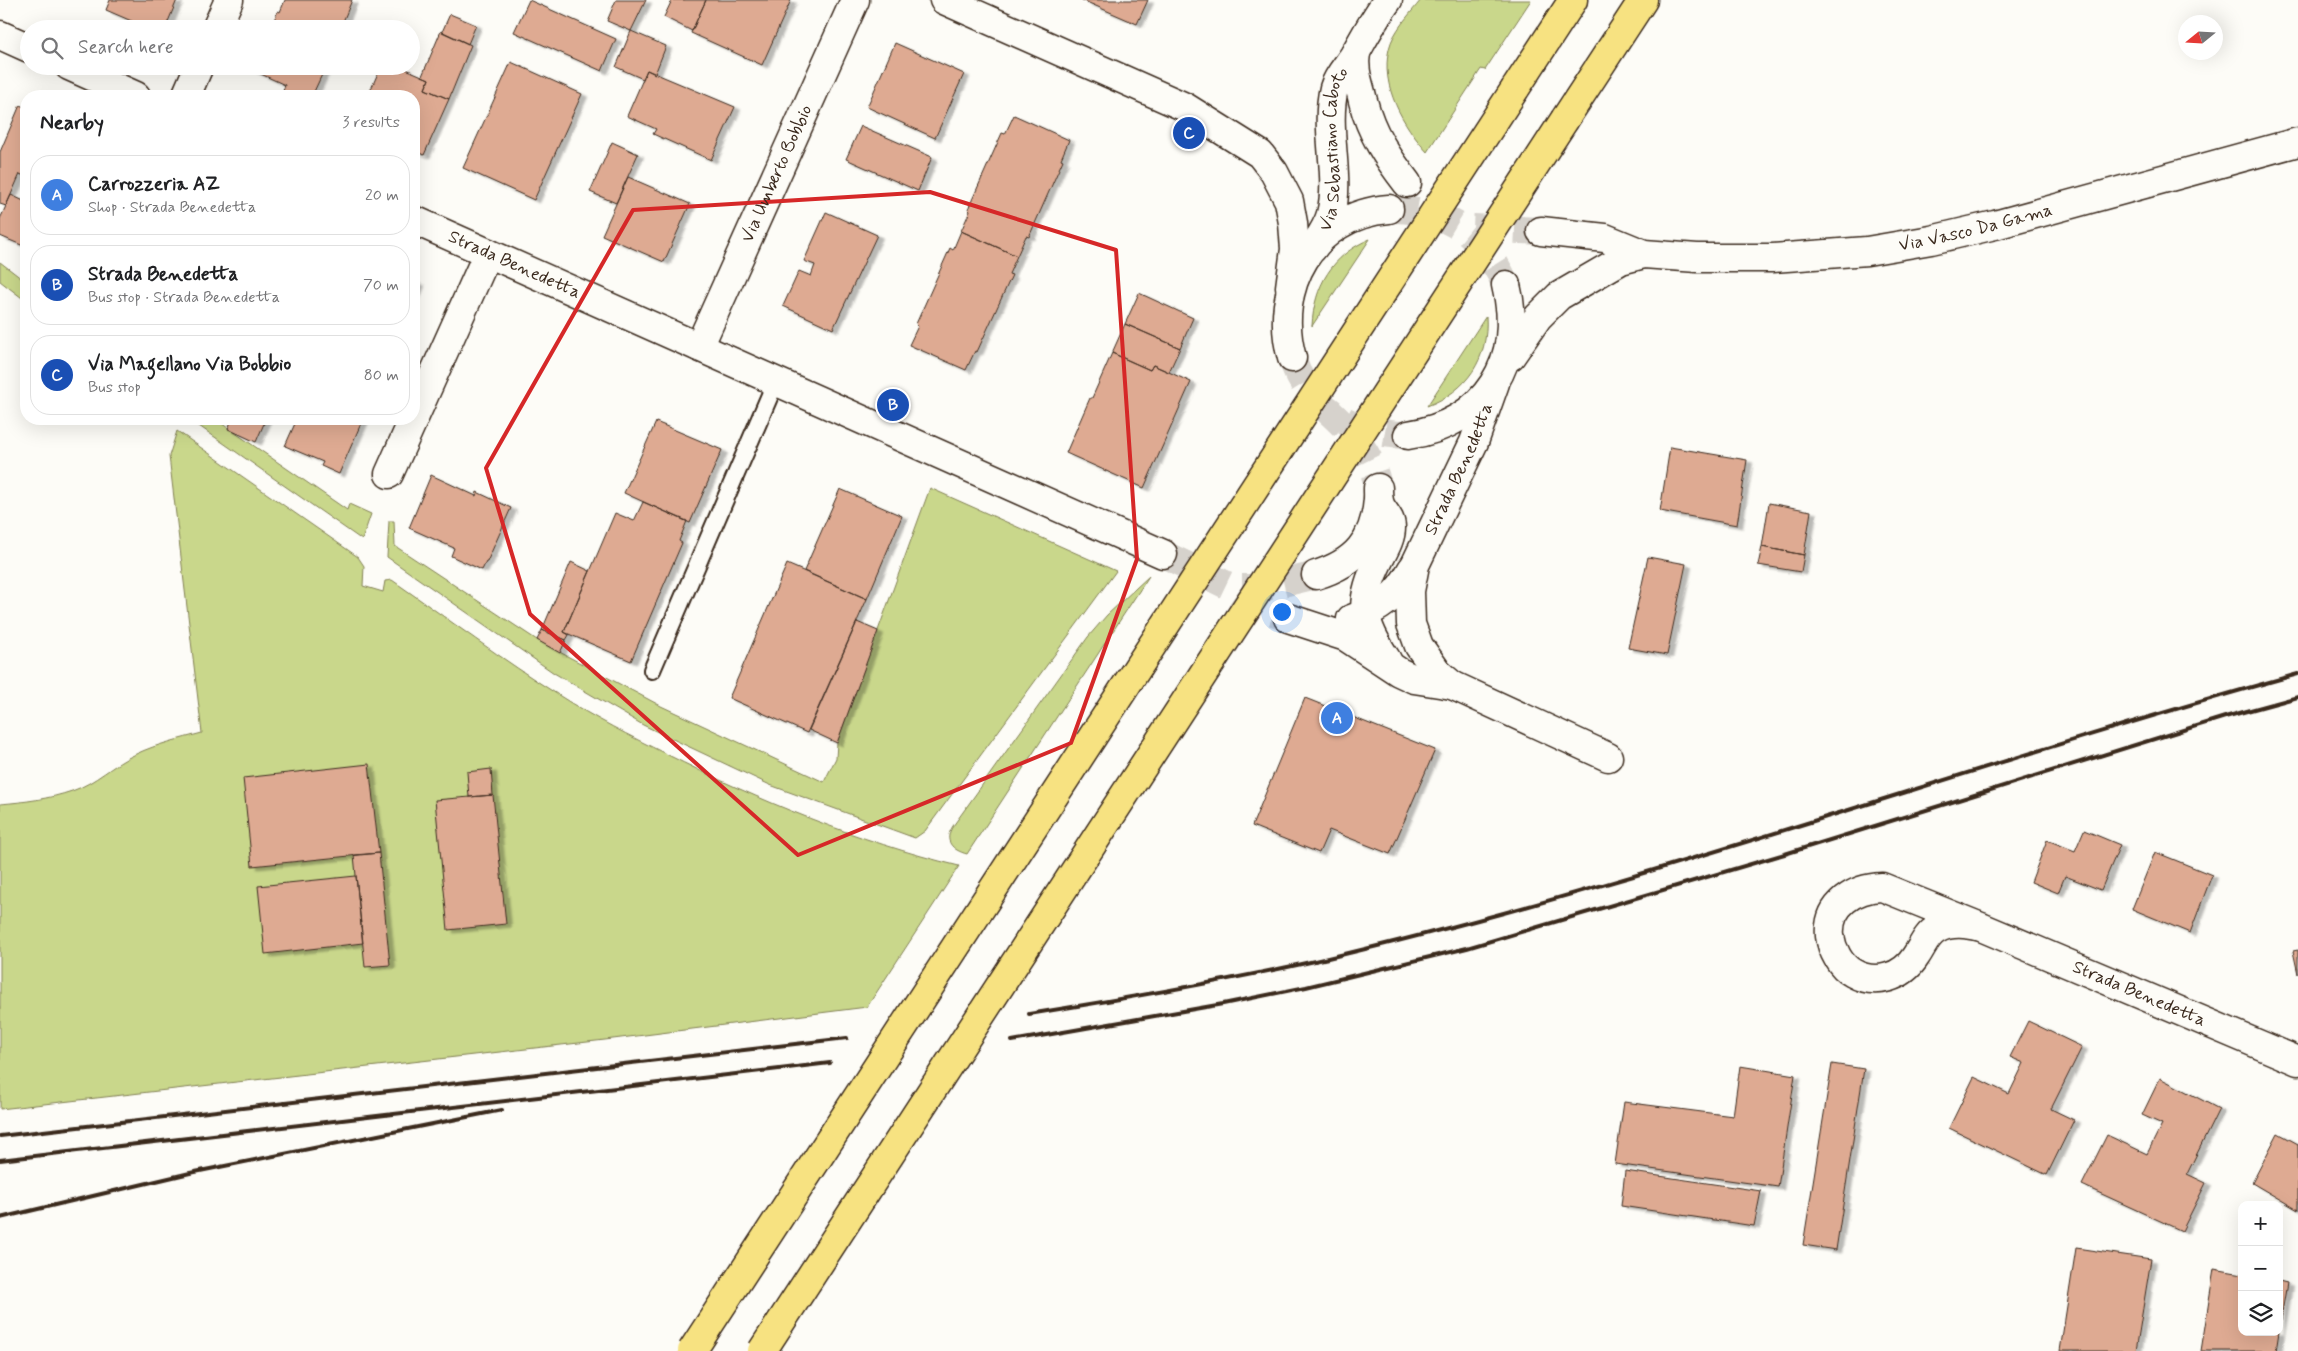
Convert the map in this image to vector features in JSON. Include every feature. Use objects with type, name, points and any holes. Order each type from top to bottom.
[{"type":"highway","points":[[692,1351],[1573,0]]},
{"type":"highway","points":[[762,1351],[1643,0]]},
{"type":"street","points":[[220,20],[229,0]]},
{"type":"street","name":"Via Umberto Bobbio","points":[[699,347],[855,0]]},
{"type":"street","points":[[944,0],[1185,107],[1260,154],[1274,172],[1289,201],[1294,236],[1294,264],[1285,327],[1292,358]]},
{"type":"street","name":"Via Sebastiano Caboto","points":[[1313,248],[1329,222],[1334,200],[1331,132],[1334,89],[1344,68],[1388,0]]},
{"type":"street","points":[[0,35],[20,44]]},
{"type":"street","name":"Via Sebastiano Caboto","points":[[1356,52],[1356,79],[1370,127],[1407,183]]},
{"type":"street","points":[[89,75],[123,90]]},
{"type":"street","points":[[189,90],[195,75]]},
{"type":"street","name":"Via Vasco Da Gama","points":[[1644,254],[1747,259],[1836,254],[1901,246],[2022,218],[2298,142]]},
{"type":"street","points":[[1290,291],[1305,257],[1332,230],[1349,219],[1367,213],[1390,209]]},
{"type":"street","name":"Strada Benedetta","points":[[420,223],[1163,554]]},
{"type":"street","points":[[1541,231],[1605,238],[1644,254]]},
{"type":"street","points":[[420,405],[488,253]]},
{"type":"street","points":[[1408,435],[1426,432],[1459,418],[1474,407],[1497,378],[1534,322],[1559,296],[1621,260],[1644,254]]},
{"type":"street","points":[[1497,378],[1505,361],[1512,323],[1511,304],[1506,285]]},
{"type":"street","name":"Strada Benedetta","points":[[1452,684],[1414,679],[1399,672],[1346,637],[1294,619],[1334,623],[1364,614],[1382,605],[1394,596],[1409,576],[1474,442],[1497,378]]},
{"type":"street","points":[[389,474],[411,425]]},
{"type":"street","points":[[1316,575],[1347,562],[1362,547],[1373,526],[1377,507],[1377,485],[1381,506],[1390,520],[1391,527],[1388,540],[1367,588],[1364,614],[1376,644],[1387,660],[1399,672]]},
{"type":"street","name":"Strada Benedetta","points":[[1418,558],[1410,591],[1412,624],[1425,656],[1438,673],[1452,684],[1608,757]]},
{"type":"street","name":"Strada Benedetta","points":[[1981,927],[1967,923],[1951,923],[1937,929],[1925,940],[1908,967],[1895,975],[1881,979],[1866,978],[1852,973],[1841,962],[1833,949],[1830,933],[1832,918],[1840,904],[1852,894],[1866,888],[1882,887],[1981,927],[2298,1061]]},
{"type":"lane","points":[[652,670],[776,382]]},
{"type":"highlighted area","points":[[930,192],[1116,250],[1137,559],[1071,743],[798,855],[530,614],[486,468],[633,210]]},
{"type":"green space","points":[[1421,0],[1531,0],[1485,70],[1481,69],[1427,152],[1410,130],[1396,104],[1391,91],[1387,63],[1389,49],[1394,36]]},
{"type":"green space","points":[[1370,239],[1312,326],[1321,285],[1335,263],[1345,254]]},
{"type":"green space","points":[[0,262],[20,277],[20,296],[0,281]]},
{"type":"green space","points":[[1486,316],[1484,346],[1473,372],[1454,392],[1427,406]]},
{"type":"green space","points":[[198,425],[224,425],[347,510],[349,504],[371,514],[362,540]]},
{"type":"green space","points":[[177,431],[358,557],[364,566],[363,586],[383,592],[385,581],[392,580],[518,668],[599,719],[701,771],[773,804],[883,845],[959,866],[867,1007],[605,1040],[0,1109],[0,804],[36,800],[81,788],[144,750],[202,733],[169,456]]},
{"type":"green space","points":[[930,488],[1116,571],[925,831],[915,838],[770,785],[643,725],[554,673],[387,557],[389,521],[394,521],[395,546],[537,640],[661,706],[824,782],[836,758],[837,743]]},
{"type":"green space","points":[[1149,576],[967,854],[957,850],[949,840],[950,831],[953,826],[1088,637],[1107,615]]},
{"type":"building","points":[[110,0],[177,0],[169,20],[129,20],[106,10]]},
{"type":"building","points":[[285,0],[352,0],[344,20],[274,20],[278,11],[280,12]]},
{"type":"building","points":[[529,0],[616,39],[602,71],[514,32]]},
{"type":"building","points":[[616,0],[646,0],[631,31],[607,21]]},
{"type":"building","points":[[672,0],[706,0],[692,31],[664,17]]},
{"type":"building","points":[[706,0],[791,0],[762,65],[691,33]]},
{"type":"building","points":[[1082,0],[1148,0],[1137,24]]},
{"type":"building","points":[[450,14],[476,25],[468,44],[442,32]]},
{"type":"building","points":[[441,31],[471,45],[449,99],[425,89],[429,79],[422,76]]},
{"type":"building","points":[[631,31],[666,46],[655,74],[647,70],[643,79],[616,67]]},
{"type":"building","points":[[895,43],[964,74],[935,138],[867,107]]},
{"type":"building","points":[[511,62],[582,94],[534,200],[463,168]]},
{"type":"building","points":[[647,70],[735,107],[711,160],[653,134],[656,129],[627,116]]},
{"type":"building","points":[[263,75],[322,75],[315,90],[283,90],[285,85]]},
{"type":"building","points":[[377,75],[420,75],[429,79],[425,89],[449,99],[424,155],[420,153],[420,90],[371,90]]},
{"type":"building","points":[[20,105],[20,174],[6,206],[0,204],[0,152]]},
{"type":"building","points":[[1014,115],[1069,140],[1061,159],[1063,160],[1029,237],[1026,236],[1017,256],[961,231],[970,211],[968,209],[1002,133],[1005,134]]},
{"type":"building","points":[[861,126],[932,157],[918,191],[846,159]]},
{"type":"building","points":[[612,142],[638,154],[616,203],[590,192]]},
{"type":"building","points":[[628,177],[690,204],[664,262],[602,235]]},
{"type":"building","points":[[11,195],[20,199],[20,244],[0,236],[0,219]]},
{"type":"building","points":[[826,212],[877,235],[833,329],[783,306],[799,271],[811,276],[815,265],[804,261]]},
{"type":"building","points":[[961,231],[1017,256],[1009,274],[1012,275],[977,352],[975,351],[966,370],[909,345],[918,326],[916,324],[950,248],[953,250]]},
{"type":"building","points":[[1139,293],[1193,318],[1180,348],[1125,324]]},
{"type":"building","points":[[1125,324],[1180,348],[1169,372],[1153,365],[1150,370],[1112,353]]},
{"type":"building","points":[[1112,353],[1150,370],[1153,365],[1191,382],[1144,488],[1066,453]]},
{"type":"building","points":[[656,422],[722,450],[690,523],[624,493]]},
{"type":"building","points":[[230,425],[263,425],[256,442],[228,429]]},
{"type":"building","points":[[294,425],[360,425],[339,474],[321,466],[323,462],[285,446]]},
{"type":"building","points":[[1670,447],[1747,460],[1737,525],[1660,511]]},
{"type":"building","points":[[431,475],[476,496],[477,492],[511,508],[482,570],[451,556],[454,548],[409,528]]},
{"type":"building","points":[[840,489],[902,516],[867,599],[804,571]]},
{"type":"building","points":[[643,502],[687,521],[679,541],[682,543],[631,661],[564,632],[615,513],[634,521]]},
{"type":"building","points":[[1769,503],[1811,511],[1804,555],[1762,547]]},
{"type":"building","points":[[1762,547],[1804,555],[1801,572],[1758,565]]},
{"type":"building","points":[[1648,557],[1686,564],[1667,655],[1628,648]]},
{"type":"building","points":[[571,562],[590,571],[564,632],[569,635],[566,640],[542,630]]},
{"type":"building","points":[[787,564],[867,599],[807,733],[729,698]]},
{"type":"building","points":[[857,622],[878,631],[837,743],[809,730]]},
{"type":"building","points":[[542,630],[566,640],[560,653],[537,640]]},
{"type":"building","points":[[1305,698],[1435,750],[1390,854],[1329,830],[1319,853],[1252,826]]},
{"type":"building","points":[[369,764],[379,853],[252,866],[243,778]]},
{"type":"building","points":[[491,769],[493,795],[469,797],[467,772]]},
{"type":"building","points":[[493,795],[506,924],[448,930],[435,800]]},
{"type":"building","points":[[2084,830],[2120,845],[2101,890],[2065,876],[2058,893],[2031,882],[2047,840],[2075,851]]},
{"type":"building","points":[[2155,852],[2212,875],[2190,933],[2132,909]]},
{"type":"building","points":[[379,853],[390,965],[365,967],[354,855]]},
{"type":"building","points":[[356,876],[363,943],[265,954],[258,886]]},
{"type":"building","points":[[2298,950],[2298,974],[2293,951]]},
{"type":"building","points":[[2028,1021],[2082,1047],[2051,1109],[2074,1120],[2047,1175],[1949,1128],[1974,1077],[2009,1094],[2024,1063],[2010,1057]]},
{"type":"building","points":[[1832,1064],[1864,1069],[1836,1250],[1803,1245]]},
{"type":"building","points":[[1740,1066],[1795,1075],[1778,1187],[1615,1164],[1624,1102],[1733,1116]]},
{"type":"building","points":[[2160,1078],[2219,1109],[2187,1174],[2206,1183],[2182,1231],[2082,1185],[2107,1135],[2147,1154],[2162,1124],[2142,1115]]},
{"type":"building","points":[[2278,1133],[2298,1144],[2298,1210],[2252,1183]]},
{"type":"building","points":[[1625,1171],[1761,1191],[1754,1226],[1621,1206]]},
{"type":"building","points":[[2076,1248],[2151,1259],[2136,1351],[2060,1351]]},
{"type":"building","points":[[2214,1269],[2238,1273],[2238,1336],[2278,1336],[2276,1351],[2201,1351]]},
{"type":"building","points":[[2283,1282],[2287,1283],[2283,1307]]},
{"type":"tunnel","points":[[1389,209],[1428,213],[1445,219],[1460,228],[1474,238],[1486,251],[1506,285]]},
{"type":"tunnel","points":[[1473,228],[1541,231]]},
{"type":"tunnel","points":[[1292,358],[1299,376],[1310,392],[1322,405],[1337,416],[1371,430],[1389,434],[1408,435]]},
{"type":"tunnel","points":[[1324,407],[1356,440],[1369,459],[1377,482]]},
{"type":"tunnel","points":[[1163,554],[1229,586],[1254,604],[1288,618]]},
{"type":"tunnel","points":[[1242,588],[1262,588],[1316,575]]},
{"type":"railway","points":[[1029,1014],[1254,974],[1328,958],[1451,927],[1693,858],[2176,709],[2298,674]]},
{"type":"railway","points":[[1012,1041],[1223,1004],[1306,987],[1467,948],[1788,853],[2225,717],[2298,697]]},
{"type":"railway","points":[[0,1136],[847,1038]]},
{"type":"railway","points":[[0,1160],[830,1063]]},
{"type":"railway","points":[[0,1218],[190,1173],[502,1110]]},
{"type":"place","name":"Via Magellano Via Bobbio","points":[[1189,133]]},
{"type":"place","name":"Strada Benedetta","points":[[893,405]]},
{"type":"place","name":"Carrozzeria AZ","points":[[1337,718]]}]
